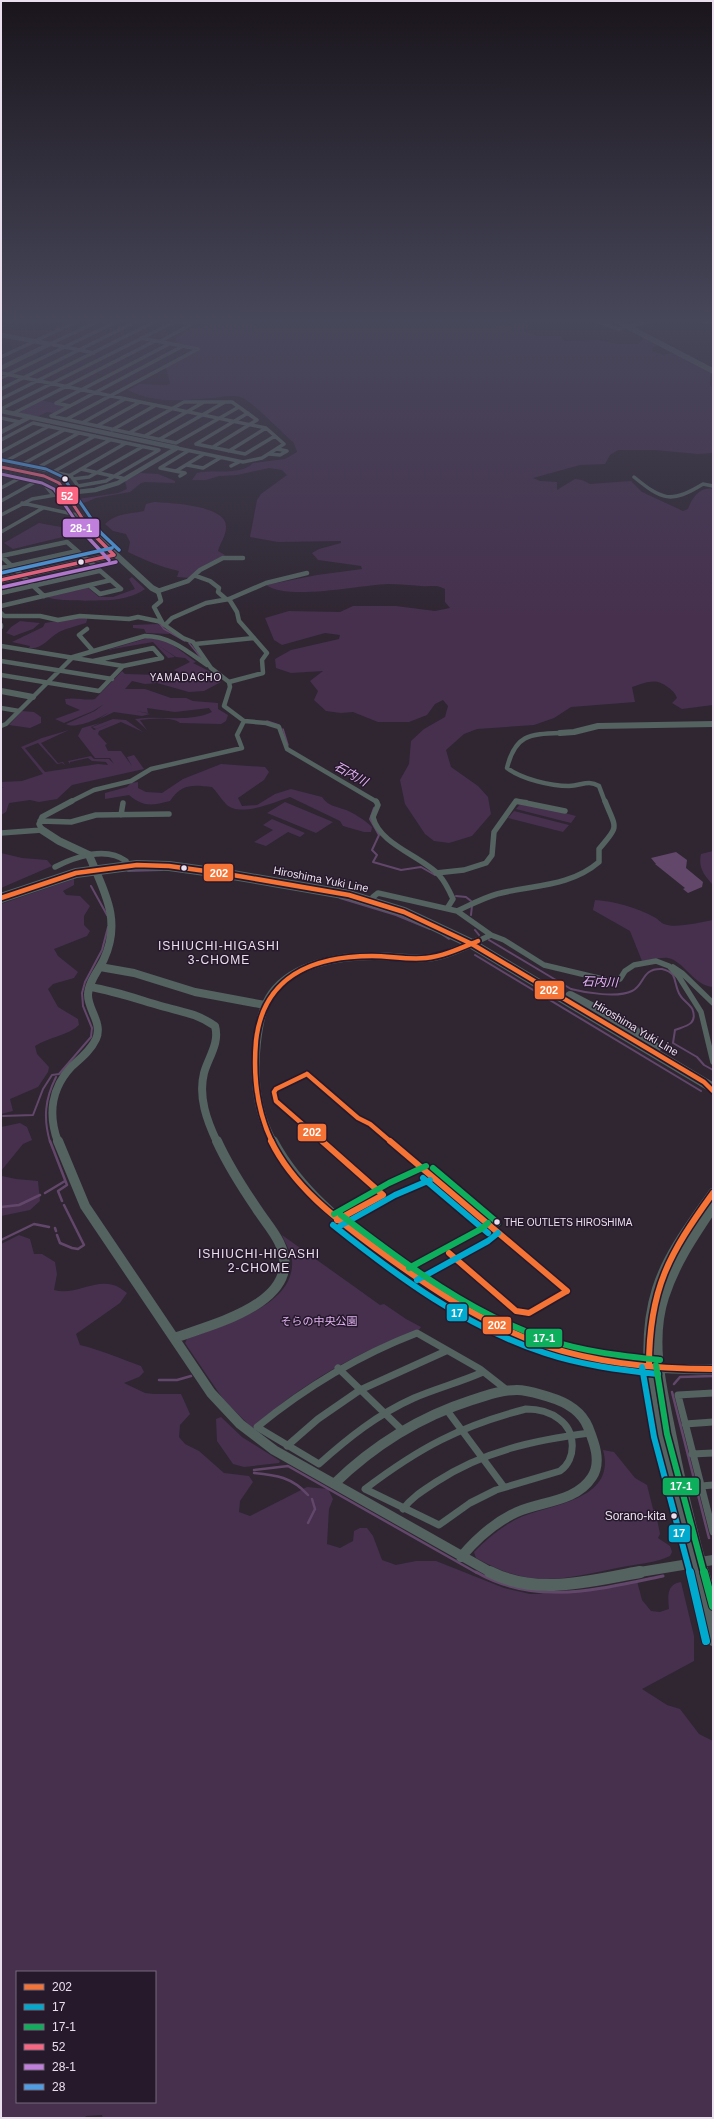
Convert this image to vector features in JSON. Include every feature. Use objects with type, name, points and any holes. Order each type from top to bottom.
[{"type":"main road","name":"Hiroshima Yuki Line","points":[[1,894],[50,876],[126,860],[189,864],[312,884],[373,897],[427,916],[568,995],[592,1005],[650,1040],[656,1048],[708,1082],[713,1089]]},
{"type":"main road","name":"Hiroshima Yuki Line","points":[[1,898],[94,867],[131,865],[169,866],[349,895],[404,912],[475,942],[708,1082]]},
{"type":"street","points":[[5,419],[20,422]]},
{"type":"street","points":[[1,432],[26,419]]},
{"type":"street","points":[[39,419],[239,462]]},
{"type":"street","points":[[67,419],[176,443],[217,419]]},
{"type":"street","points":[[82,423],[89,419]]},
{"type":"street","points":[[96,426],[109,419]]},
{"type":"street","points":[[37,468],[95,436],[113,429],[131,419]]},
{"type":"street","points":[[129,433],[154,419]]},
{"type":"street","points":[[145,436],[175,419]]},
{"type":"street","points":[[160,439],[196,419]]},
{"type":"street","points":[[223,419],[266,428],[284,444],[262,458],[239,462],[232,466]]},
{"type":"street","points":[[238,419],[196,444],[245,454],[275,436]]},
{"type":"street","points":[[212,447],[250,425],[257,420],[255,419]]},
{"type":"street","points":[[1,425],[10,420]]},
{"type":"street","points":[[1,440],[33,423],[159,450],[102,482],[78,486],[69,476],[3,461]]},
{"type":"street","points":[[1,452],[49,426]]},
{"type":"street","points":[[228,451],[266,428]]},
{"type":"street","points":[[3,461],[64,430]]},
{"type":"street","points":[[21,465],[79,433]]},
{"type":"street","points":[[53,472],[110,440]]},
{"type":"street","points":[[69,476],[126,443]]},
{"type":"street","points":[[73,479],[89,477],[142,447]]},
{"type":"street","points":[[1,515],[32,499],[104,488],[126,479],[177,448]]},
{"type":"street","points":[[269,454],[280,455],[287,451],[277,448]]},
{"type":"street","points":[[180,476],[185,473],[160,468],[188,451]]},
{"type":"street","points":[[176,471],[204,454]]},
{"type":"street","points":[[187,465],[203,468],[220,458]]},
{"type":"street","points":[[1,467],[52,479],[62,485],[94,536],[152,588],[158,591],[174,587],[196,576],[200,570],[223,558],[243,558]]},
{"type":"street","points":[[81,469],[126,479]]},
{"type":"street","points":[[2,474],[37,481],[48,487],[53,495]]},
{"type":"street","points":[[634,477],[652,492],[666,498],[684,496],[703,484],[713,486]]},
{"type":"street","points":[[1,488],[20,478]]},
{"type":"street","points":[[1,501],[37,481]]},
{"type":"street","points":[[22,503],[82,516]]},
{"type":"street","points":[[1,532],[51,504]]},
{"type":"street","points":[[1,556],[67,542],[99,571],[121,588],[119,590],[100,594],[90,586]]},
{"type":"street","points":[[1,568],[77,551]]},
{"type":"street","points":[[1,580],[114,554]]},
{"type":"street","points":[[1,556],[44,596]]},
{"type":"street","points":[[1,593],[99,571]]},
{"type":"street","points":[[164,624],[186,611],[227,599],[266,583],[307,573]]},
{"type":"street","points":[[196,576],[210,581],[219,588],[218,592],[227,599],[237,612],[239,620],[267,653],[262,660],[263,673],[229,682]]},
{"type":"street","points":[[1,606],[111,580]]},
{"type":"street","points":[[158,591],[161,601],[154,607],[164,624],[182,638],[195,644],[211,668]]},
{"type":"street","points":[[18,602],[1,611],[4,616],[40,616],[58,620],[80,616],[129,619],[138,617],[164,624]]},
{"type":"street","points":[[87,628],[80,635],[93,651]]},
{"type":"street","points":[[1,729],[3,725],[72,658],[145,636],[163,636],[170,638],[229,682],[230,687],[224,706],[244,721],[266,722],[279,727],[287,749],[377,801],[378,805],[373,819],[382,833],[436,873],[450,886],[453,900],[448,907]]},
{"type":"street","points":[[195,644],[218,640],[254,638]]},
{"type":"street","points":[[1,646],[123,666],[162,658],[153,648],[93,661]]},
{"type":"street","points":[[1,661],[112,679]]},
{"type":"street","points":[[1,675],[99,691],[123,666]]},
{"type":"street","points":[[1,691],[33,697]]},
{"type":"street","points":[[1,708],[19,711]]},
{"type":"street","points":[[244,721],[237,735],[242,744],[242,748],[151,769],[131,781],[94,790],[80,796],[40,820],[38,824],[42,830],[59,841],[86,852],[89,855],[111,906],[114,919],[112,940],[90,987],[89,1002],[98,1023],[98,1034],[93,1045],[69,1070],[58,1086],[51,1108],[52,1128],[80,1198],[218,1402],[235,1421],[266,1445],[461,1557],[507,1580],[538,1587],[569,1585],[713,1560]]},
{"type":"street","points":[[457,911],[502,893],[564,881],[595,866],[599,862],[599,849],[614,832],[614,826],[599,786],[584,781],[572,785],[564,785],[518,775],[507,768],[510,752],[525,738],[536,734],[574,732],[598,726],[713,724]]},
{"type":"street","points":[[436,873],[464,870],[486,863],[492,855],[494,832],[516,801],[523,801],[565,811]]},
{"type":"street","points":[[121,815],[123,803]]},
{"type":"street","points":[[40,820],[71,822],[96,815],[169,814]]},
{"type":"street","points":[[1,833],[21,834],[42,830]]},
{"type":"street","points":[[55,867],[67,861],[89,855],[118,856],[126,860]]},
{"type":"street","points":[[373,897],[378,893],[448,907],[457,911],[491,935],[504,940],[544,965],[611,981],[620,979],[625,971],[634,965],[656,961],[682,973],[713,1003]]},
{"type":"street","points":[[491,935],[442,955],[428,958],[365,956],[324,962],[304,970],[284,982],[272,993],[265,1005],[255,1066],[256,1086],[262,1112],[271,1137],[286,1163],[302,1184],[325,1208],[356,1235],[436,1290],[488,1322],[523,1338],[559,1350],[606,1361],[654,1366],[713,1369]]},
{"type":"street","points":[[669,966],[682,981],[701,1012],[713,1062]]},
{"type":"street","points":[[100,967],[134,973],[195,992],[265,1005]]},
{"type":"street","points":[[90,987],[111,990],[165,1008],[197,1015],[209,1020],[215,1026],[217,1036],[202,1082],[202,1096],[206,1113],[228,1162],[279,1242],[285,1255],[284,1274],[277,1288],[266,1299],[243,1312],[174,1338]]},
{"type":"street","points":[[706,1030],[713,1041]]},
{"type":"street","points":[[654,1366],[647,1338],[652,1305],[664,1269],[687,1229],[713,1193]]},
{"type":"street","points":[[713,1207],[684,1250],[664,1298],[654,1366],[653,1403],[666,1460],[713,1606]]},
{"type":"street","points":[[483,1372],[420,1395],[384,1413],[352,1435],[319,1464],[257,1427],[300,1391],[338,1368],[380,1347],[417,1333],[483,1372],[504,1386],[508,1391]]},
{"type":"street","points":[[287,1446],[318,1419],[360,1390],[446,1351]]},
{"type":"street","points":[[338,1368],[402,1430]]},
{"type":"street","points":[[334,1484],[351,1467],[402,1430],[446,1409],[478,1398],[508,1391],[531,1392],[569,1404],[584,1418],[597,1452],[597,1464],[592,1478],[583,1488],[571,1495],[528,1508],[507,1517],[482,1534],[461,1557]]},
{"type":"street","points":[[713,1393],[678,1394],[684,1424],[713,1532]]},
{"type":"street","points":[[446,1409],[504,1487]]},
{"type":"street","points":[[529,1409],[559,1418],[564,1423],[569,1436],[573,1455],[568,1465],[562,1470],[504,1487],[470,1503],[439,1525],[366,1489],[407,1456],[438,1438],[496,1416],[529,1409]]},
{"type":"street","points":[[684,1424],[713,1422]]},
{"type":"street","points":[[404,1509],[408,1503],[441,1478],[481,1456],[503,1448],[590,1433]]},
{"type":"street","points":[[692,1454],[713,1453]]},
{"type":"street","points":[[700,1486],[713,1485]]},
{"type":"street","points":[[698,1562],[713,1640]]},
{"type":"green space","points":[[268,419],[713,419],[713,453],[698,454],[655,450],[618,450],[610,455],[605,464],[580,465],[533,478],[540,481],[557,482],[557,490],[575,479],[582,480],[590,484],[631,481],[642,492],[683,511],[688,509],[694,497],[700,491],[704,489],[713,489],[713,705],[682,709],[672,703],[677,698],[672,690],[660,682],[651,682],[632,687],[635,702],[571,707],[554,718],[534,725],[477,729],[464,734],[446,750],[451,767],[478,786],[488,797],[491,814],[472,836],[449,843],[434,841],[425,834],[405,804],[400,780],[409,764],[411,741],[424,729],[445,717],[448,706],[443,700],[435,704],[427,715],[409,722],[378,722],[353,712],[341,713],[326,711],[314,700],[318,691],[310,681],[323,671],[291,673],[276,668],[275,659],[291,650],[339,639],[340,635],[325,633],[282,645],[274,640],[265,618],[289,611],[340,612],[353,606],[396,606],[435,611],[450,608],[445,602],[445,589],[436,586],[388,584],[307,592],[276,590],[266,585],[317,575],[362,569],[361,566],[318,560],[312,553],[319,549],[341,543],[341,541],[278,542],[250,537],[257,500],[261,494],[287,475],[282,470],[269,468],[237,475],[219,476],[206,480],[192,480],[197,473],[234,471],[248,467],[253,463],[285,459],[297,452],[294,443]]},
{"type":"green space","points":[[140,473],[158,474],[175,481],[175,483],[145,482],[141,483],[130,492],[96,498],[81,504],[78,499],[118,493],[127,489],[125,481]]},
{"type":"green space","points":[[154,502],[196,507],[217,514],[224,520],[226,527],[218,551],[225,555],[207,564],[190,578],[177,577],[179,571],[159,565],[128,552],[130,542],[126,534],[113,531],[105,524],[109,520],[118,516],[144,511],[146,504]]},
{"type":"green space","points":[[39,523],[66,528],[71,535],[13,549],[4,543]]},
{"type":"green space","points":[[132,577],[145,589],[136,594],[122,598],[113,600],[82,601],[60,600],[48,597],[87,587],[99,597],[113,597],[135,589],[129,579]]},
{"type":"green space","points":[[75,618],[87,618],[87,620],[86,623],[59,632],[45,643],[37,647],[29,648],[30,646],[12,642],[43,627],[45,623]]},
{"type":"green space","points":[[20,621],[40,623],[33,629],[14,636],[6,633],[11,627]]},
{"type":"green space","points":[[158,624],[170,634],[146,633],[144,629],[133,628],[133,625]]},
{"type":"green space","points":[[148,638],[166,640],[196,662],[193,663],[219,676],[221,682],[204,691],[189,692],[157,683],[145,684],[132,681],[125,689],[145,689],[171,698],[186,698],[193,701],[218,703],[218,709],[228,715],[226,721],[221,724],[180,723],[172,719],[140,720],[147,730],[135,719],[184,718],[212,712],[209,708],[175,712],[147,708],[148,713],[136,711],[150,714],[142,716],[114,712],[99,719],[112,710],[83,724],[66,724],[95,711],[104,704],[93,711],[64,723],[55,719],[80,710],[66,704],[65,699],[95,699],[122,671],[125,674],[159,675],[187,682],[185,677],[174,670],[190,662],[185,658],[176,657],[156,644],[175,657],[168,658],[153,642],[107,650]]},
{"type":"green space","points":[[22,711],[34,712],[41,717],[41,723],[30,728],[9,725]]},
{"type":"green space","points":[[113,719],[126,720],[143,732],[121,722],[99,731],[98,734],[107,744],[105,745],[108,751],[121,751],[132,766],[127,757],[134,755],[144,769],[72,785],[57,799],[39,802],[30,800],[9,803],[6,812],[1,815],[1,788],[4,787],[1,787],[1,782],[22,781],[43,774],[21,747],[42,738],[69,730],[41,743],[58,763],[63,762],[65,765],[62,763],[57,764],[38,743],[25,748],[45,772],[98,764],[108,765],[106,762],[92,761],[88,758],[70,762],[70,764],[68,761],[91,756],[94,759],[109,759],[114,764],[110,758],[95,758],[78,736],[82,728],[100,723],[91,727],[94,730],[118,720],[96,729],[92,727]]},
{"type":"green space","points":[[221,764],[265,767],[269,772],[264,780],[238,798],[242,806],[257,805],[275,794],[291,789],[322,797],[329,804],[353,813],[372,827],[371,832],[364,832],[343,826],[340,821],[290,797],[257,808],[239,810],[226,804],[212,787],[188,786],[174,795],[170,801],[154,804],[144,804],[129,795],[105,799],[105,793],[127,787],[131,783],[138,782],[138,788],[146,792],[162,793],[183,779]]},
{"type":"green space","points":[[285,802],[333,822],[316,833],[267,813]]},
{"type":"green space","points":[[522,802],[576,816],[571,823],[516,809]]},
{"type":"green space","points":[[514,811],[569,825],[563,832],[508,818]]},
{"type":"green space","points":[[272,819],[305,833],[300,837],[288,832],[266,846],[254,842],[273,830],[263,825]]},
{"type":"green space","points":[[713,851],[713,885],[702,871],[700,859],[701,854]]},
{"type":"green space","points":[[1,853],[22,858],[47,860],[52,866],[1,888]]},
{"type":"green space","points":[[74,879],[74,885],[63,891],[66,895],[80,896],[90,906],[84,916],[84,925],[90,931],[87,936],[54,949],[58,956],[78,972],[74,978],[53,984],[48,989],[58,1007],[78,1019],[79,1025],[69,1032],[46,1040],[35,1046],[37,1054],[49,1067],[48,1072],[38,1087],[10,1099],[13,1111],[1,1114],[1,904]]},
{"type":"green space","points":[[595,900],[618,903],[633,908],[669,925],[688,925],[713,920],[713,987],[706,986],[700,982],[674,960],[668,958],[658,958],[642,961],[630,931],[593,910]]},
{"type":"green space","points":[[20,1123],[27,1127],[32,1140],[23,1144],[1,1171],[1,1127]]},
{"type":"green space","points":[[1,1172],[2,1176],[38,1181],[40,1201],[30,1210],[1,1216]]},
{"type":"green space","points":[[19,1235],[30,1239],[34,1254],[42,1254],[55,1262],[57,1274],[54,1290],[69,1291],[99,1284],[106,1284],[117,1286],[127,1293],[120,1303],[76,1334],[80,1345],[141,1366],[144,1372],[139,1377],[124,1383],[145,1393],[181,1394],[190,1414],[180,1425],[179,1437],[185,1444],[199,1451],[224,1473],[249,1476],[253,1482],[240,1501],[239,1512],[250,1516],[307,1487],[328,1489],[333,1499],[329,1509],[327,1544],[340,1548],[353,1541],[354,1531],[360,1528],[367,1528],[373,1536],[382,1560],[396,1565],[416,1561],[436,1561],[504,1588],[530,1594],[557,1594],[637,1581],[642,1600],[651,1611],[660,1612],[669,1609],[668,1596],[670,1588],[676,1583],[681,1582],[694,1636],[694,1661],[642,1689],[667,1705],[680,1709],[699,1734],[713,1741],[713,2118],[103,2118],[102,2115],[86,2116],[85,2118],[1,2118],[1,1244]]},
{"type":"green space","name":"そらの中央公園","points":[[282,1235],[380,1305],[384,1304],[421,1327],[418,1331],[395,1339],[351,1359],[330,1371],[290,1397],[252,1428],[223,1399],[185,1343],[187,1339],[254,1312],[270,1302],[282,1290],[290,1276],[292,1260]]},
{"type":"green space","points":[[221,1417],[242,1437],[280,1461],[279,1463],[244,1467],[233,1464],[217,1441],[216,1419]]},
{"type":"green space","points":[[603,1450],[614,1452],[635,1478],[647,1485],[653,1509],[655,1509],[660,1534],[658,1538],[670,1546],[672,1552],[670,1556],[653,1562],[564,1578],[548,1579],[514,1575],[476,1558],[474,1552],[490,1537],[508,1524],[534,1512],[564,1503],[591,1490],[600,1480],[605,1467]]},
{"type":"shaded area","points":[[676,852],[687,860],[686,868],[703,882],[702,887],[688,893],[683,889],[685,888],[655,864],[651,858]]},
{"type":"waterway","points":[[158,622],[164,629],[185,641]]},
{"type":"waterway","points":[[189,643],[202,659]]},
{"type":"waterway","name":"石内川","points":[[267,721],[279,725]]},
{"type":"waterway","name":"石内川","points":[[283,729],[288,745]]},
{"type":"waterway","name":"石内川","points":[[374,808],[370,819],[379,835],[372,850],[377,855],[373,862],[401,870],[421,867],[435,875]]},
{"type":"waterway","points":[[128,871],[162,870]]},
{"type":"waterway","points":[[91,886],[107,915]]},
{"type":"waterway","name":"石内川","points":[[456,896],[466,897],[471,901]]},
{"type":"waterway","points":[[340,898],[396,915],[430,929]]},
{"type":"waterway","name":"石内川","points":[[471,915],[472,906]]},
{"type":"waterway","points":[[3,1116],[33,1115],[43,1089],[52,1075],[59,1074],[91,1037],[92,1028],[83,1006],[82,993],[85,982],[102,950],[108,927]]},
{"type":"waterway","name":"石内川","points":[[475,930],[479,935]]},
{"type":"waterway","points":[[443,935],[449,939]]},
{"type":"waterway","name":"石内川","points":[[489,940],[571,989],[585,992],[602,994],[626,993],[636,988],[650,971],[662,969],[669,972],[673,975],[681,997],[691,1007],[694,1016],[692,1022],[675,1030],[673,1043],[697,1057],[704,1065],[713,1070]]},
{"type":"waterway","points":[[475,955],[701,1091]]},
{"type":"waterway","points":[[50,1142],[46,1125],[46,1109],[49,1093],[56,1077]]},
{"type":"waterway","points":[[50,1141],[67,1185],[58,1191],[62,1201]]},
{"type":"waterway","points":[[45,1193],[65,1181]]},
{"type":"waterway","points":[[1,1207],[19,1205],[40,1195]]},
{"type":"waterway","points":[[57,1235],[60,1243],[72,1248],[78,1249],[84,1245],[64,1205]]},
{"type":"waterway","points":[[1,1240],[34,1224],[49,1227]]},
{"type":"waterway","points":[[159,1380],[177,1380],[191,1376]]},
{"type":"waterway","points":[[674,1384],[680,1377],[713,1376]]},
{"type":"waterway","points":[[672,1392],[709,1538]]},
{"type":"waterway","points":[[254,1470],[288,1466],[477,1573]]},
{"type":"waterway","points":[[254,1473],[283,1478],[296,1484],[308,1495]]},
{"type":"waterway","points":[[308,1523],[315,1509],[312,1499]]},
{"type":"waterway","points":[[476,1572],[499,1583],[522,1589],[545,1592],[591,1590],[663,1576]]},
{"type":"transit line","name":"28","points":[[2,460],[46,469],[63,477],[99,531],[119,550]]},
{"type":"transit line","name":"52","points":[[1,467],[44,476],[59,483],[94,536],[114,555]]},
{"type":"transit line","name":"28-1","points":[[1,474],[42,483],[54,489],[89,540],[109,560]]},
{"type":"transit line","name":"28","points":[[1,573],[112,548]]},
{"type":"transit line","name":"52","points":[[1,580],[114,555]]},
{"type":"transit line","name":"28-1","points":[[3,587],[116,562]]},
{"type":"transit line","name":"202","points":[[1,898],[76,873],[137,865],[169,866],[227,874],[349,895],[404,912],[472,944],[704,1082],[713,1091]]},
{"type":"transit line","name":"202","points":[[478,941],[447,953],[427,958],[369,956],[341,958],[327,961],[301,970],[278,986],[271,994],[266,1004],[259,1026],[255,1049],[255,1071],[259,1107],[265,1128],[276,1149],[289,1169],[321,1205],[359,1236],[433,1288],[506,1330],[546,1346],[566,1352],[628,1365],[713,1369]]},
{"type":"transit line","name":"202","points":[[307,1074],[358,1118],[370,1124],[567,1291]]},
{"type":"transit line","name":"202","points":[[307,1074],[276,1089],[274,1092],[276,1101],[383,1195]]},
{"type":"transit line","name":"17-1","points":[[334,1214],[389,1183],[426,1166]]},
{"type":"transit line","name":"17-1","points":[[433,1168],[498,1223]]},
{"type":"transit line","name":"17","points":[[423,1178],[488,1233]]},
{"type":"transit line","name":"17","points":[[340,1226],[395,1195],[430,1180]]},
{"type":"transit line","name":"202","points":[[649,1366],[651,1316],[656,1294],[663,1274],[684,1234],[713,1193]]},
{"type":"transit line","name":"202","points":[[337,1220],[383,1195]]},
{"type":"transit line","name":"17-1","points":[[341,1215],[414,1269],[440,1286],[467,1302],[522,1330],[549,1340],[576,1347],[618,1355],[660,1360]]},
{"type":"transit line","name":"17-1","points":[[409,1268],[481,1229],[488,1223]]},
{"type":"transit line","name":"17","points":[[333,1225],[356,1244],[434,1299],[489,1330],[517,1343],[573,1361],[630,1371],[658,1374]]},
{"type":"transit line","name":"17","points":[[417,1280],[488,1241],[498,1233]]},
{"type":"transit line","name":"202","points":[[449,1253],[516,1311],[529,1313],[567,1291]]},
{"type":"transit line","name":"17-1","points":[[656,1365],[667,1434],[713,1606]]},
{"type":"transit line","name":"17","points":[[642,1367],[654,1437],[690,1573],[706,1641]]},
{"type":"place","name":"THE OUTLETS HIROSHIMA","points":[[497,1222]]},
{"type":"place","name":"Sorano-kita","points":[[674,1516]]},
{"type":"district","name":"YAMADACHO","points":[[186,677]]},
{"type":"district","name":"ISHIUCHI-HIGASHI 3-CHOME","points":[[219,953]]},
{"type":"district","name":"ISHIUCHI-HIGASHI 2-CHOME","points":[[259,1261]]}]
